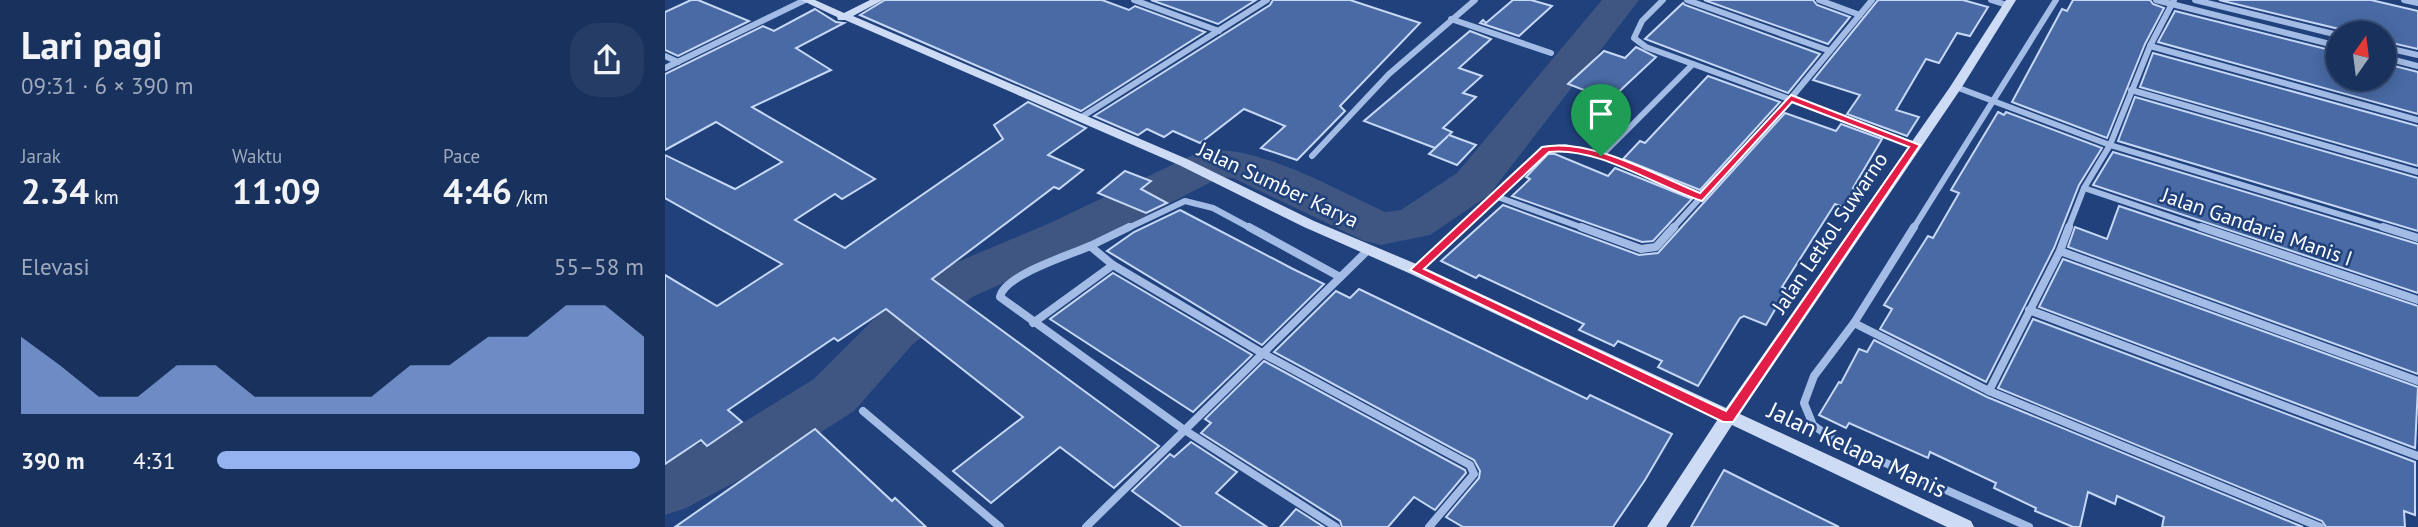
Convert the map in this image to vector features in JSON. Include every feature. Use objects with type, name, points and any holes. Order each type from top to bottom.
[{"type":"street","name":"Jalan Sumber Karya","points":[[805,0],[1183,162],[1227,185],[1416,270],[1728,418]]},
{"type":"street","points":[[665,68],[805,0]]},
{"type":"street","points":[[842,18],[878,0]]},
{"type":"street","points":[[1134,0],[1219,31]]},
{"type":"street","points":[[1080,118],[1267,0]]},
{"type":"street","points":[[1312,156],[1389,73],[1475,0]]},
{"type":"street","points":[[1663,0],[1642,21],[1634,38],[1646,47],[1915,145]]},
{"type":"street","points":[[1687,0],[1830,51]]},
{"type":"street","points":[[1819,0],[1860,15]]},
{"type":"street","points":[[1495,196],[1641,249],[1650,250],[1656,247],[1791,98],[1873,0]]},
{"type":"street","points":[[1991,0],[2009,3]]},
{"type":"street","points":[[2029,527],[1834,440],[1813,425],[1804,403],[1814,376],[1854,323],[2056,0]]},
{"type":"street","points":[[2156,0],[2174,2],[2326,43]]},
{"type":"street","points":[[2195,0],[2326,32]]},
{"type":"street","points":[[2404,0],[2418,3]]},
{"type":"street","points":[[1989,390],[2060,251],[2084,188],[2110,145],[2150,46],[2174,2]]},
{"type":"street","name":"Jalan Letkol Suwarno","points":[[1656,527],[1956,87],[2009,3]]},
{"type":"street","points":[[1451,19],[1551,52]]},
{"type":"street","points":[[2150,46],[2418,120]]},
{"type":"street","points":[[2396,50],[2418,55]]},
{"type":"street","points":[[665,55],[678,62]]},
{"type":"street","points":[[2396,60],[2418,66]]},
{"type":"street","points":[[1601,156],[1693,64]]},
{"type":"street","points":[[1956,87],[2110,145],[2418,238]]},
{"type":"street","points":[[2131,90],[2418,172]]},
{"type":"street","points":[[1416,270],[1546,149],[1565,147],[1601,156],[1702,197]]},
{"type":"street","name":"Jalan Gandaria Manis I","points":[[2084,188],[2418,300]]},
{"type":"street","points":[[1336,527],[1183,429],[1000,297],[1001,291],[1017,277],[1090,247],[1178,203],[1195,201],[1213,208],[1341,277]]},
{"type":"street","points":[[1090,247],[1113,265],[1262,353],[1470,465],[1473,474],[1429,527]]},
{"type":"street","points":[[1086,527],[1368,250]]},
{"type":"street","points":[[2060,251],[2418,381]]},
{"type":"street","points":[[1034,323],[1113,265]]},
{"type":"street","points":[[2029,310],[2418,456]]},
{"type":"street","points":[[1854,323],[1989,390],[2320,527]]},
{"type":"street","points":[[863,411],[1000,527]]},
{"type":"street","name":"Jalan Kelapa Manis","points":[[1728,418],[1965,527]]},
{"type":"building","points":[[691,0],[698,0],[749,21],[678,56],[665,50],[665,12]]},
{"type":"building","points":[[885,0],[1102,0],[1129,10],[1135,6],[1205,32],[1081,111],[860,15]]},
{"type":"building","points":[[1151,0],[1256,0],[1218,24]]},
{"type":"building","points":[[1273,0],[1350,0],[1420,23],[1340,106],[1345,111],[1297,160],[1261,148],[1285,126],[1244,109],[1200,143],[1173,131],[1164,137],[1147,129],[1138,135],[1094,116],[1270,5]]},
{"type":"building","points":[[1513,0],[1531,0],[1552,6],[1519,36],[1480,23],[1483,20],[1486,23]]},
{"type":"building","points":[[1704,0],[1813,0],[1817,5],[1850,17],[1828,44]]},
{"type":"building","points":[[1878,0],[1963,0],[1988,7],[1970,36],[1957,33],[1939,63],[1926,59],[1896,110],[1919,117],[1907,136],[1847,114],[1860,95],[1813,80]]},
{"type":"building","points":[[2073,0],[2150,0],[2164,8],[2145,44],[2107,138],[2012,102],[2062,9],[2067,11]]},
{"type":"building","points":[[2219,0],[2371,0],[2418,11],[2418,49],[2396,44],[2396,21],[2326,21],[2326,26]]},
{"type":"building","points":[[1683,3],[1820,54],[1788,93],[1645,39]]},
{"type":"building","points":[[815,9],[836,22],[844,23],[796,48],[831,70],[752,107],[875,179],[842,199],[835,194],[795,220],[845,248],[1003,139],[994,125],[1028,102],[1086,128],[1048,155],[1083,170],[1059,189],[1054,187],[932,279],[1159,446],[1114,488],[1060,447],[991,503],[953,471],[1023,417],[886,309],[838,341],[834,338],[728,410],[742,422],[707,446],[701,440],[665,464],[665,275],[717,306],[782,264],[665,198],[665,155],[735,189],[782,162],[716,122],[665,150],[665,74],[763,26],[774,31]]},
{"type":"building","points":[[2175,11],[2326,49],[2326,89],[2158,42]]},
{"type":"building","points":[[1470,31],[1491,39],[1459,68],[1482,76],[1463,93],[1476,97],[1443,128],[1452,132],[1449,135],[1476,145],[1457,165],[1429,154],[1448,136],[1435,148],[1364,121]]},
{"type":"building","points":[[1636,47],[1656,57],[1610,100],[1568,84],[1604,51],[1625,58]]},
{"type":"building","points":[[2153,53],[2418,126],[2418,166],[2140,87]]},
{"type":"building","points":[[2396,66],[2418,72],[2418,114],[2335,91],[2396,91]]},
{"type":"building","points":[[1708,76],[1780,102],[1700,190],[1623,159],[1640,141],[1645,143]]},
{"type":"building","points":[[2135,97],[2418,178],[2418,231],[2118,141]]},
{"type":"building","points":[[1998,112],[2004,115],[2006,112],[2102,148],[2079,185],[2054,248],[1986,382],[1880,329],[1892,309],[1884,305],[1928,236],[1933,238],[1959,193],[1951,190]]},
{"type":"building","points":[[1785,113],[1836,131],[1841,124],[1882,139],[1853,188],[1864,192],[1854,211],[1835,204],[1782,287],[1787,289],[1766,325],[1744,316],[1740,318],[1698,386],[1658,367],[1662,361],[1618,341],[1614,346],[1579,330],[1584,324],[1479,275],[1476,278],[1441,261],[1503,205],[1639,255],[1658,253]]},
{"type":"building","points":[[2113,152],[2418,244],[2418,293],[2093,185]]},
{"type":"building","points":[[1548,154],[1555,154],[1608,176],[1615,168],[1692,199],[1653,241],[1642,242],[1512,196],[1530,179],[1526,177]]},
{"type":"building","points":[[1125,171],[1151,181],[1141,189],[1167,203],[1146,213],[1098,193]]},
{"type":"building","points":[[2119,206],[2418,306],[2418,374],[2068,247],[2075,227],[2107,239]]},
{"type":"building","points":[[1180,210],[1324,284],[1262,345],[1107,251],[1134,232]]},
{"type":"building","points":[[2063,259],[2418,387],[2415,448],[2039,307]]},
{"type":"building","points":[[1113,273],[1252,355],[1193,412],[1050,319]]},
{"type":"building","points":[[1359,289],[1587,399],[1590,395],[1672,434],[1613,527],[1463,527],[1446,517],[1479,478],[1480,471],[1474,460],[1274,352],[1336,291],[1350,298]]},
{"type":"building","points":[[2033,319],[2415,462],[2415,515],[2404,511],[2405,527],[2326,527],[2322,521],[1998,388]]},
{"type":"building","points":[[1874,340],[1987,397],[2303,527],[2162,527],[2164,517],[2117,496],[2115,504],[2088,492],[2080,527],[2073,527],[2035,511],[2036,508],[1994,488],[1996,483],[1930,452],[1928,458],[1849,423],[1846,428],[1819,415],[1839,382],[1841,383],[1859,349],[1867,352]]},
{"type":"building","points":[[1264,361],[1465,470],[1466,473],[1435,510],[1414,497],[1388,527],[1342,527],[1340,521],[1201,433],[1211,423],[1205,419]]},
{"type":"building","points":[[815,429],[892,501],[895,498],[926,527],[675,527]]},
{"type":"building","points":[[1191,442],[1237,472],[1216,493],[1267,527],[1182,527],[1132,491],[1170,454],[1174,457]]},
{"type":"building","points":[[1724,470],[1772,494],[1839,527],[1691,527]]},
{"type":"building","points":[[1296,509],[1324,527],[1280,527]]},
{"type":"waterway","points":[[665,489],[761,441],[834,395],[894,331],[954,284],[1067,235],[1215,162],[1242,165],[1381,229],[1413,224],[1473,184],[1621,0]]},
{"type":"route","points":[[1791,98],[1915,145],[1873,211],[1728,418],[1664,385],[1416,270],[1546,149],[1565,147],[1601,156],[1702,197],[1791,98]]}]
